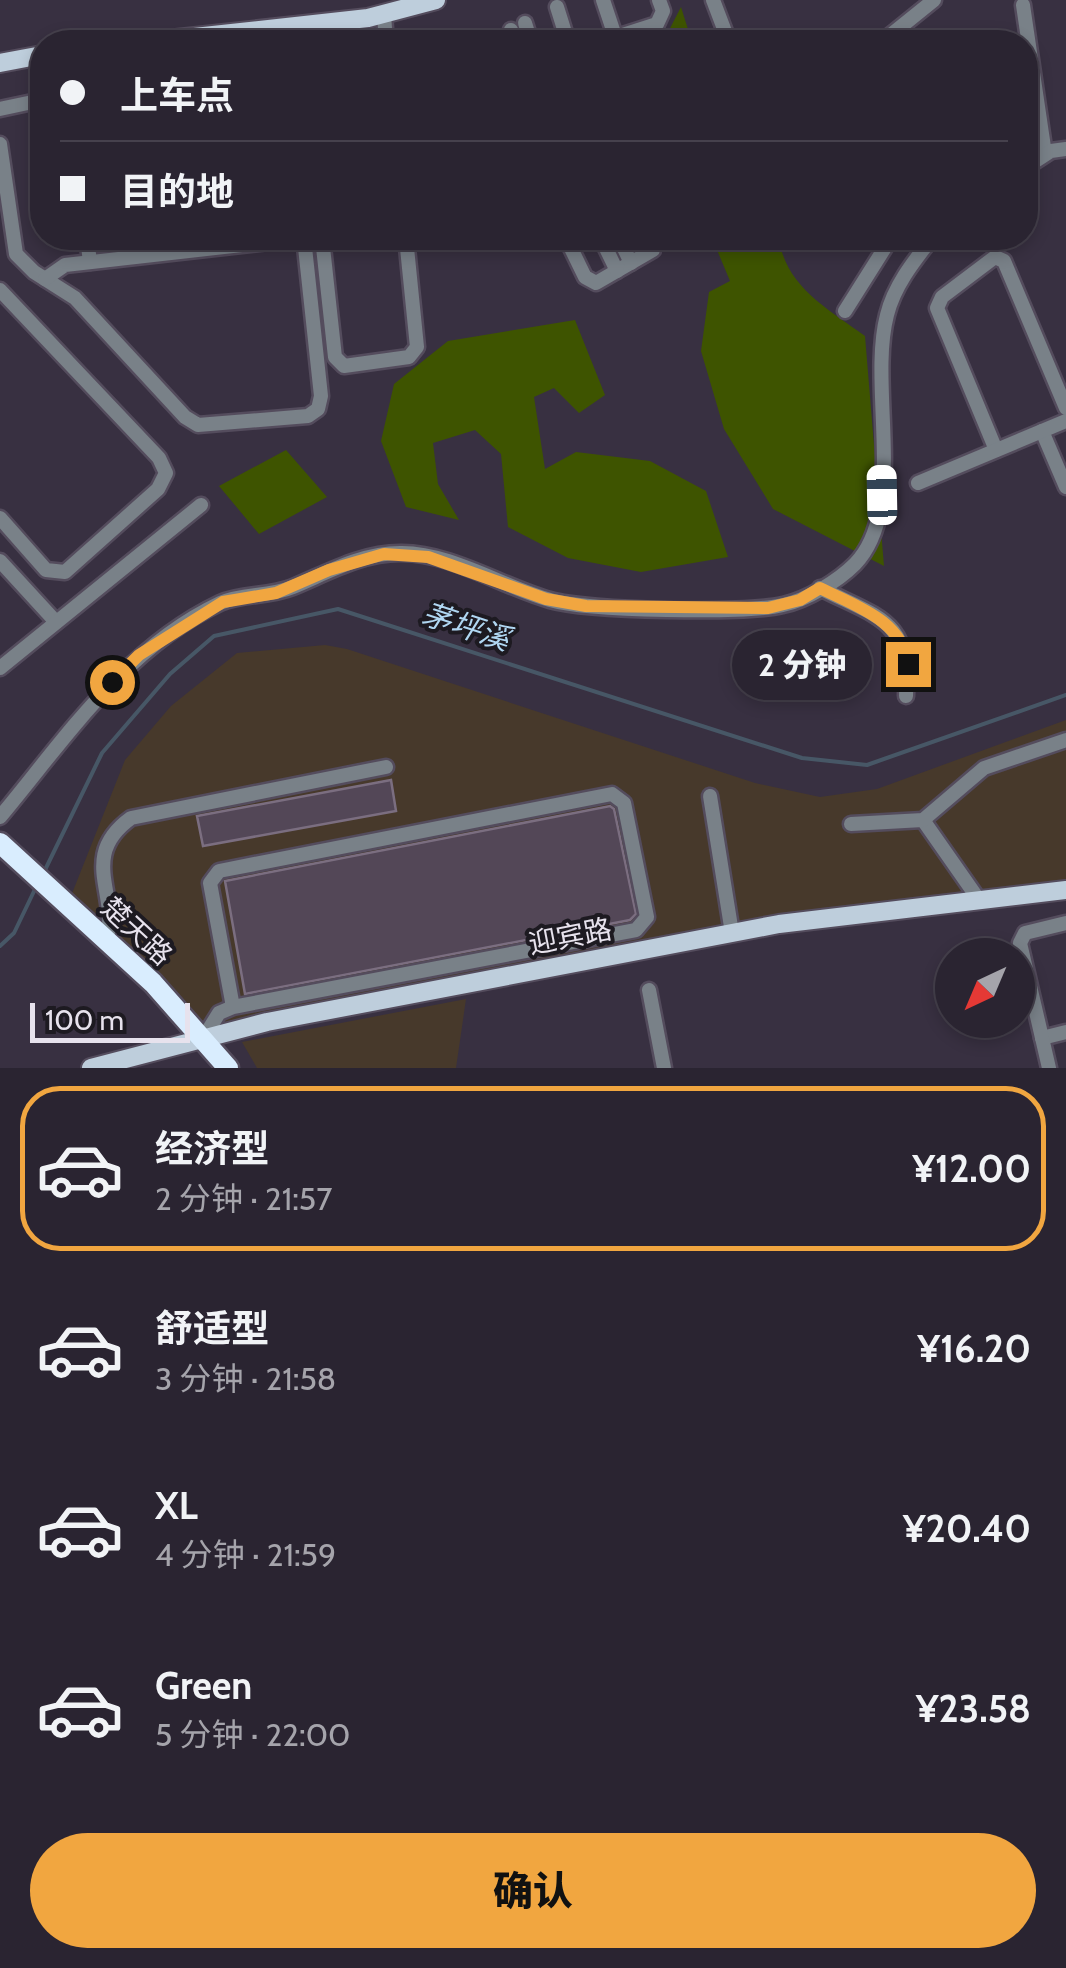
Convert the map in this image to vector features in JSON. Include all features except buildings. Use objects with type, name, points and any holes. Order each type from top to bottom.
[{"type":"highway","name":"楚天路","points":[[3,846],[106,940],[204,1037],[228,1068]]},
{"type":"main road","points":[[253,30],[384,15],[436,0]]},
{"type":"main road","points":[[0,63],[30,57]]},
{"type":"main road","name":"迎宾路","points":[[90,1068],[204,1037],[732,933],[816,918],[1066,890]]},
{"type":"street","points":[[603,0],[609,30]]},
{"type":"street","points":[[639,30],[661,18],[659,0]]},
{"type":"street","points":[[713,0],[724,30]]},
{"type":"street","points":[[897,30],[934,0]]},
{"type":"street","points":[[1022,4],[1026,30]]},
{"type":"street","points":[[558,7],[565,30]]},
{"type":"street","points":[[384,15],[385,30]]},
{"type":"street","points":[[0,110],[30,103]]},
{"type":"street","points":[[1038,108],[1045,154]]},
{"type":"street","points":[[0,144],[11,242],[24,264],[75,298],[185,417],[198,425],[308,416],[318,409],[321,396],[305,250]]},
{"type":"street","points":[[1038,159],[1066,149]]},
{"type":"street","points":[[88,250],[90,262]]},
{"type":"street","points":[[45,278],[65,265],[169,250]]},
{"type":"street","points":[[323,250],[335,357],[344,366],[409,356],[417,347],[407,250]]},
{"type":"street","points":[[572,250],[585,277],[596,283],[653,250]]},
{"type":"street","points":[[611,250],[624,267]]},
{"type":"street","points":[[620,250],[624,267]]},
{"type":"street","points":[[845,311],[883,250]]},
{"type":"street","points":[[0,817],[112,682],[151,646],[223,602],[276,593],[370,557],[414,554],[546,599],[586,606],[768,608],[800,600],[820,588],[858,561],[876,530],[882,495],[882,339],[899,285],[924,250]]},
{"type":"street","points":[[996,450],[937,308],[942,296],[995,257],[1004,261],[1066,408]]},
{"type":"street","points":[[0,290],[159,458],[166,474],[158,488],[65,572],[55,574],[38,564],[0,518]]},
{"type":"street","points":[[918,483],[1066,421]]},
{"type":"street","points":[[1042,431],[1066,487]]},
{"type":"street","points":[[0,668],[201,506]]},
{"type":"street","points":[[0,561],[56,622]]},
{"type":"street","points":[[820,588],[876,616],[899,637],[908,664],[906,696]]},
{"type":"street","points":[[851,824],[923,820],[984,768],[1066,740]]},
{"type":"street","points":[[106,940],[109,917],[102,865],[113,834],[131,818],[386,767]]},
{"type":"street","points":[[204,1037],[219,1013],[233,1007],[636,930],[647,917],[624,803],[612,794],[220,870],[210,883],[233,1007]]},
{"type":"street","points":[[710,796],[732,933]]},
{"type":"street","points":[[923,820],[979,900]]},
{"type":"street","points":[[1049,1068],[1020,943],[1025,933],[1066,923]]},
{"type":"street","points":[[649,990],[664,1068]]},
{"type":"street","points":[[1042,1038],[1066,1032]]},
{"type":"shaded area","points":[[325,645],[755,783],[820,797],[877,789],[1066,720],[1066,880],[919,897],[206,1029],[71,896],[125,760],[171,706],[237,653]]},
{"type":"shaded area","points":[[466,999],[456,1068],[257,1068],[242,1042]]},
{"type":"green space","points":[[681,7],[688,30],[669,30]]},
{"type":"green space","points":[[717,250],[782,250],[790,270],[810,295],[865,336],[884,566],[773,509],[724,429],[701,351],[709,292],[730,281]]},
{"type":"green space","points":[[575,320],[605,395],[579,413],[554,388],[534,397],[545,469],[576,452],[650,461],[706,491],[728,557],[641,572],[568,558],[508,527],[501,454],[475,430],[433,443],[438,484],[459,520],[406,507],[381,441],[394,384],[448,341]]},
{"type":"green space","points":[[286,450],[327,497],[259,534],[219,486]]},
{"type":"waterway","name":"茅坪溪","points":[[44,872],[102,753],[170,674],[214,636],[338,609],[802,758],[867,765],[1066,695]]},
{"type":"waterway","name":"茅坪溪","points":[[0,946],[14,933],[37,885]]},
{"type":"route","points":[[112,682],[139,655],[223,602],[276,593],[329,570],[399,553],[428,557],[532,595],[573,605],[768,608],[790,604],[820,588],[889,626],[906,650],[908,664]]}]
